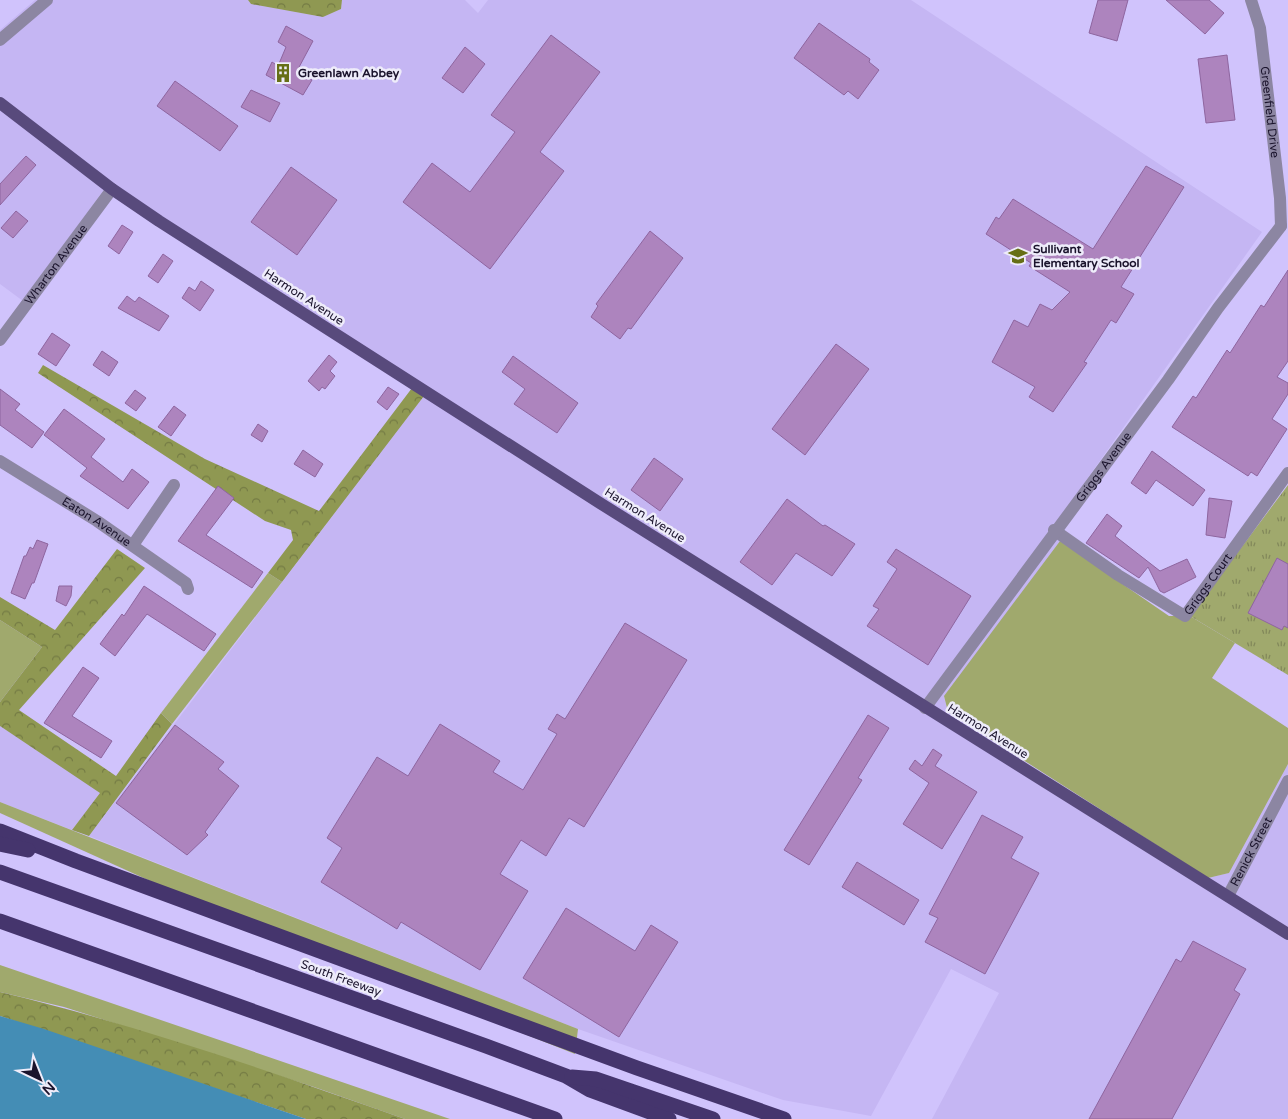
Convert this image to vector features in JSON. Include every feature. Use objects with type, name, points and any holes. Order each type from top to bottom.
[{"type":"highway","points":[[0,831],[76,861],[637,1068],[784,1119]]},
{"type":"highway","points":[[0,844],[76,861]]},
{"type":"highway","name":"South Freeway","points":[[0,872],[566,1076],[590,1090],[669,1119]]},
{"type":"highway","points":[[0,921],[555,1119]]},
{"type":"highway","points":[[566,1076],[596,1079],[713,1119]]},
{"type":"main road","name":"Harmon Avenue","points":[[0,102],[112,189],[603,506],[1288,934]]},
{"type":"street","points":[[0,40],[47,0]]},
{"type":"street","name":"Greenfield Drive","points":[[1251,0],[1260,28],[1284,228]]},
{"type":"street","name":"Wharton Avenue","points":[[0,340],[112,189]]},
{"type":"street","name":"Griggs Avenue","points":[[925,708],[1054,530],[1104,467],[1218,308],[1284,228]]},
{"type":"street","name":"Eaton Avenue","points":[[0,460],[133,545],[186,583],[188,589]]},
{"type":"street","name":"Griggs Court","points":[[1054,530],[1118,575],[1185,616],[1288,473]]},
{"type":"street","points":[[133,545],[174,485]]},
{"type":"street","name":"Renick Street","points":[[1228,896],[1288,781]]},
{"type":"shaded area","points":[[35,0],[248,0],[251,4],[323,17],[341,9],[342,0],[465,0],[478,13],[488,0],[911,0],[1262,232],[1082,486],[1060,541],[944,697],[948,713],[1208,878],[1229,873],[1288,764],[1288,1119],[932,1119],[999,993],[951,969],[871,1116],[783,1100],[578,1029],[89,836],[424,396],[105,188],[23,301],[0,284],[0,30]]},
{"type":"shaded area","points":[[0,726],[101,793],[72,830],[0,802]]},
{"type":"green space","points":[[248,0],[342,0],[341,9],[323,17],[251,4]]},
{"type":"green space","points":[[43,365],[205,459],[319,511],[412,388],[424,396],[282,582],[268,573],[293,540],[291,530],[265,521],[38,373]]},
{"type":"green space","points":[[1288,485],[1288,675],[1190,616]]},
{"type":"green space","points":[[1060,541],[1169,616],[1190,616],[1235,643],[1212,678],[1288,728],[1288,764],[1229,873],[1208,878],[948,712],[944,696]]},
{"type":"green space","points":[[117,549],[145,568],[19,710],[116,776],[161,713],[172,724],[89,836],[72,830],[100,793],[0,726],[0,702],[42,647],[0,620],[0,597],[55,630]]},
{"type":"green space","points":[[268,573],[282,582],[172,724],[161,713]]},
{"type":"green space","points":[[0,620],[42,647],[0,702]]},
{"type":"green space","points":[[0,802],[578,1029],[575,1054],[232,918],[0,813]]},
{"type":"green space","points":[[0,965],[450,1119],[405,1119],[314,1087],[64,1007],[0,992]]},
{"type":"green space","points":[[0,992],[153,1034],[405,1119],[306,1119],[0,1016]]},
{"type":"water","points":[[0,1016],[44,1029],[306,1119],[0,1119]]},
{"type":"building","points":[[1098,0],[1128,0],[1117,41],[1089,33]]},
{"type":"building","points":[[1166,0],[1209,0],[1224,13],[1205,34]]},
{"type":"building","points":[[819,23],[870,59],[869,62],[879,70],[858,99],[848,91],[844,95],[794,58]]},
{"type":"building","points":[[286,26],[313,41],[297,71],[312,80],[303,95],[266,75],[272,62],[278,66],[286,47],[278,42]]},
{"type":"building","points":[[551,35],[600,72],[540,152],[564,171],[490,269],[403,202],[432,163],[470,192],[515,132],[491,115]]},
{"type":"building","points":[[465,47],[485,64],[463,93],[442,78]]},
{"type":"building","points":[[1227,55],[1235,120],[1206,123],[1198,59]]},
{"type":"building","points":[[175,81],[238,126],[220,151],[157,106]]},
{"type":"building","points":[[251,90],[280,103],[270,122],[241,107]]},
{"type":"building","points":[[26,156],[36,165],[0,205],[0,184]]},
{"type":"building","points":[[1146,166],[1184,187],[1121,287],[1134,294],[1116,323],[1111,320],[1084,362],[1087,363],[1053,412],[1029,397],[1035,387],[992,362],[1014,320],[1028,327],[1040,304],[1052,310],[1070,292],[1029,266],[1031,263],[986,234],[996,217],[999,219],[1013,199],[1093,249]]},
{"type":"building","points":[[291,167],[337,200],[297,255],[251,222]]},
{"type":"building","points":[[16,211],[28,221],[13,238],[1,228]]},
{"type":"building","points":[[122,225],[133,232],[119,254],[108,246]]},
{"type":"building","points":[[650,231],[683,258],[631,329],[628,328],[620,339],[591,317],[598,306],[596,304]]},
{"type":"building","points":[[163,254],[173,261],[158,283],[148,276]]},
{"type":"building","points":[[1288,270],[1288,361],[1277,377],[1288,383],[1288,394],[1272,419],[1287,429],[1257,476],[1251,472],[1248,476],[1172,427],[1193,396],[1196,398],[1227,350],[1230,353],[1261,305],[1264,307]]},
{"type":"building","points":[[201,281],[214,290],[200,311],[182,298],[189,287],[195,291]]},
{"type":"building","points":[[127,296],[135,302],[139,297],[169,316],[159,331],[118,308]]},
{"type":"building","points":[[52,333],[70,345],[56,366],[38,354]]},
{"type":"building","points":[[836,344],[869,369],[805,455],[772,429]]},
{"type":"building","points":[[102,351],[118,362],[109,376],[93,365]]},
{"type":"building","points":[[329,355],[337,362],[330,371],[335,376],[325,389],[322,387],[319,391],[308,381]]},
{"type":"building","points":[[513,356],[578,403],[557,433],[514,404],[525,389],[502,372]]},
{"type":"building","points":[[388,387],[399,394],[387,410],[377,402]]},
{"type":"building","points":[[0,389],[20,404],[15,410],[44,432],[32,448],[0,425]]},
{"type":"building","points":[[135,390],[146,398],[136,411],[125,403]]},
{"type":"building","points":[[174,406],[186,415],[171,436],[158,427]]},
{"type":"building","points":[[64,409],[105,439],[91,457],[123,482],[132,469],[149,482],[128,509],[80,476],[87,468],[44,435]]},
{"type":"building","points":[[258,424],[268,431],[262,442],[251,435]]},
{"type":"building","points":[[303,450],[323,464],[315,477],[294,464]]},
{"type":"building","points":[[1152,451],[1205,490],[1193,506],[1156,480],[1146,494],[1131,483]]},
{"type":"building","points":[[654,458],[683,479],[660,511],[631,490]]},
{"type":"building","points":[[218,486],[234,498],[206,535],[263,572],[252,588],[178,541]]},
{"type":"building","points":[[1209,498],[1232,501],[1225,538],[1206,535]]},
{"type":"building","points":[[787,499],[823,526],[825,525],[855,544],[832,576],[796,553],[772,585],[740,562]]},
{"type":"building","points":[[1107,514],[1122,526],[1115,536],[1160,571],[1187,559],[1196,577],[1164,593],[1160,591],[1148,567],[1139,578],[1086,543]]},
{"type":"building","points":[[37,540],[48,544],[34,583],[32,583],[25,599],[11,593],[24,556],[26,556],[30,547],[33,549]]},
{"type":"building","points":[[896,549],[971,596],[928,665],[867,626],[879,609],[873,606],[897,569],[887,562]]},
{"type":"building","points":[[1277,558],[1288,564],[1288,628],[1284,626],[1282,630],[1248,613]]},
{"type":"building","points":[[59,586],[72,586],[71,596],[66,606],[56,601]]},
{"type":"building","points":[[144,586],[216,634],[204,651],[147,614],[115,656],[100,644],[122,614],[124,616]]},
{"type":"building","points":[[625,623],[687,660],[584,827],[569,818],[546,856],[521,840],[500,874],[528,891],[480,970],[401,922],[397,929],[321,882],[342,848],[327,838],[377,757],[408,776],[440,724],[500,761],[493,772],[523,790],[557,734],[548,729],[557,714],[565,719]]},
{"type":"building","points":[[83,667],[99,678],[72,716],[112,741],[101,758],[44,723]]},
{"type":"building","points":[[868,715],[889,728],[858,778],[862,780],[809,865],[784,850]]},
{"type":"building","points":[[175,725],[224,762],[218,769],[239,786],[205,832],[208,835],[187,855],[116,803]]},
{"type":"building","points":[[933,749],[942,755],[935,766],[977,792],[942,849],[903,824],[929,783],[909,769],[915,760],[922,766]]},
{"type":"building","points":[[982,815],[1023,837],[1011,858],[1039,873],[985,974],[925,942],[938,918],[929,914]]},
{"type":"building","points":[[857,862],[919,900],[904,925],[842,887]]},
{"type":"building","points":[[566,908],[635,951],[651,925],[678,942],[619,1037],[523,978]]},
{"type":"building","points":[[1193,941],[1246,969],[1234,990],[1240,994],[1172,1119],[1089,1119],[1176,959],[1181,962]]},
{"type":"place","name":"Greenlawn Abbey","points":[[283,73]]},
{"type":"place","name":"Sullivant Elementary School","points":[[1018,256]]}]
